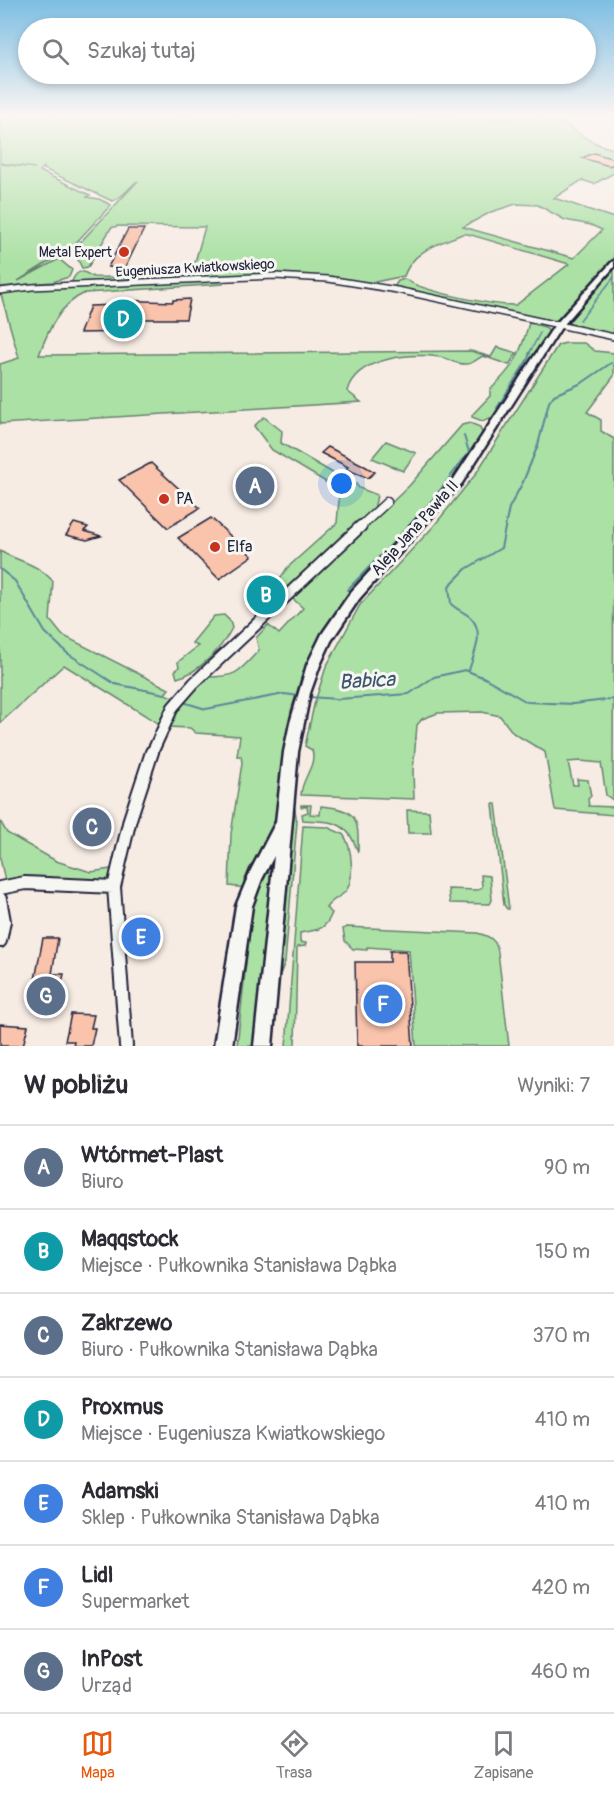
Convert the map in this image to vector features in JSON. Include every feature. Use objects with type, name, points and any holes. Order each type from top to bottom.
[{"type":"street","name":"Aleja Jana Pawła II","points":[[263,1046],[283,822],[293,747],[299,711],[315,661],[334,625],[359,591],[428,518],[458,481],[558,326],[614,263]]},
{"type":"street","name":"Eugeniusza Kwiatkowskiego","points":[[0,291],[32,287],[275,276],[328,279],[391,289],[614,338]]},
{"type":"street","points":[[126,1046],[114,887],[144,774],[163,724],[172,707],[184,693],[387,502]]},
{"type":"street","name":"Aleja Jana Pawła II","points":[[223,1046],[244,906],[256,875],[283,822]]},
{"type":"street","points":[[0,888],[25,883],[114,887]]},
{"type":"street","points":[[0,899],[3,921],[0,941]]},
{"type":"green space","points":[[0,165],[35,168],[13,165],[614,165],[614,173],[594,184],[582,180],[554,198],[614,218],[614,259],[559,319],[554,321],[394,287],[398,281],[405,279],[413,284],[458,297],[516,305],[569,264],[468,234],[444,241],[420,254],[408,267],[404,276],[365,284],[319,277],[73,283],[74,277],[79,272],[93,277],[191,276],[205,227],[118,226],[111,228],[88,267],[82,268],[73,250],[138,181],[119,198],[112,201],[44,167],[40,171],[90,195],[87,197],[99,199],[111,205],[71,248],[18,281],[59,259],[72,270],[69,277],[52,282],[0,287]],"holes":[[[516,204],[538,205],[565,220],[591,225],[602,230],[574,258],[463,227],[491,212]]]},
{"type":"green space","points":[[614,266],[614,335],[570,324],[568,319]]},
{"type":"green space","points":[[224,279],[223,284],[85,293],[69,304],[56,319],[39,355],[471,351],[491,357],[497,347],[517,353],[509,365],[483,356],[467,364],[440,357],[414,356],[373,364],[352,380],[347,391],[361,402],[0,424],[0,364],[19,358],[0,291]]},
{"type":"green space","points":[[529,323],[545,327],[550,333],[539,346],[496,416],[482,421],[472,417],[490,396],[490,390],[516,360]]},
{"type":"green space","points":[[584,343],[595,351],[614,353],[614,376],[587,412],[601,420],[601,431],[614,439],[613,800],[606,795],[601,763],[568,762],[573,785],[578,785],[577,779],[588,780],[591,796],[588,799],[589,806],[614,807],[614,815],[555,810],[545,752],[513,733],[500,716],[482,712],[438,713],[422,719],[417,725],[413,771],[414,799],[301,795],[313,756],[312,750],[305,746],[314,705],[326,667],[360,605],[433,527],[475,475],[558,345]]},
{"type":"green space","points":[[264,417],[282,431],[281,443],[345,480],[350,476],[359,488],[377,495],[374,510],[284,595],[280,592],[280,579],[287,568],[337,523],[339,500],[336,488],[272,450],[254,426]]},
{"type":"green space","points":[[470,423],[480,427],[483,436],[451,484],[344,600],[318,641],[303,672],[291,711],[280,801],[275,822],[246,888],[229,886],[231,834],[242,763],[241,756],[237,756],[240,736],[196,733],[190,728],[167,727],[190,693],[207,677],[225,676],[237,672],[247,664],[259,650],[256,638],[268,625],[279,634],[303,608],[292,598],[409,486],[462,425]]},
{"type":"green space","points":[[386,441],[416,453],[403,471],[372,458]]},
{"type":"green space","points":[[0,551],[34,566],[53,581],[50,620],[62,635],[169,689],[165,694],[175,698],[159,724],[64,665],[0,723]]},
{"type":"green space","points":[[224,615],[230,621],[232,628],[222,644],[209,659],[193,671],[177,678],[175,671],[179,667],[178,662],[198,646],[192,643],[214,616]]},
{"type":"green space","points":[[493,804],[496,804],[509,909],[504,905]]},
{"type":"green space","points":[[301,805],[311,805],[310,814],[320,815],[321,806],[333,807],[349,813],[358,831],[358,852],[344,828],[323,821],[303,820],[302,814],[308,812],[307,806],[301,807]]},
{"type":"green space","points":[[295,810],[297,822],[285,962],[281,972],[279,958],[291,820]]},
{"type":"green space","points":[[407,810],[429,811],[431,833],[408,833]]},
{"type":"green space","points":[[0,821],[7,833],[56,861],[91,872],[111,869],[109,887],[6,886],[0,858]]},
{"type":"green space","points":[[303,826],[327,827],[343,834],[349,847],[351,873],[348,888],[326,908],[332,913],[326,923],[316,930],[300,933],[300,942],[306,943],[305,946],[297,947],[295,1046],[286,1046]]},
{"type":"green space","points":[[280,835],[256,1046],[237,1046],[253,899]]},
{"type":"green space","points":[[481,875],[490,876],[492,900],[490,904],[450,903],[448,889],[478,890],[482,887]]},
{"type":"green space","points":[[347,927],[477,933],[491,939],[496,944],[498,952],[509,1046],[416,1046],[409,950],[367,947],[367,950],[353,949],[345,941],[343,929]]},
{"type":"building","name":"Metal Expert","points":[[128,229],[144,229],[125,268],[108,267]]},
{"type":"building","points":[[190,299],[186,319],[136,319],[132,332],[80,333],[90,306],[117,305],[118,300],[173,302],[173,300]]},
{"type":"building","points":[[328,447],[375,472],[368,478],[346,469],[348,467],[321,453]]},
{"type":"building","name":"PA","points":[[151,463],[200,508],[168,528],[119,480]]},
{"type":"building","points":[[254,470],[264,492],[255,495],[244,473]]},
{"type":"building","name":"Elfa","points":[[211,518],[252,556],[219,579],[178,538]]},
{"type":"building","points":[[74,523],[88,527],[84,531],[101,536],[87,540],[66,535]]},
{"type":"building","points":[[43,938],[58,938],[52,974],[64,974],[60,991],[56,991],[54,1001],[36,1001],[38,990],[33,990]]},
{"type":"building","points":[[390,951],[406,951],[413,1046],[357,1046],[355,962],[390,962]]},
{"type":"building","points":[[71,1014],[94,1015],[91,1028],[95,1028],[91,1046],[73,1046],[74,1041],[65,1041]]},
{"type":"building","points":[[0,1024],[28,1026],[23,1046],[0,1046]]},
{"type":"waterway","points":[[580,320],[614,277]]},
{"type":"waterway","points":[[530,352],[540,333]]},
{"type":"waterway","points":[[497,408],[530,352]]},
{"type":"waterway","points":[[469,670],[476,650],[477,630],[471,618],[451,604],[449,586],[466,569],[501,548],[509,508],[523,482],[538,445],[549,402],[554,395],[582,383],[611,363]]},
{"type":"waterway","points":[[388,548],[431,502],[469,452],[464,436]]},
{"type":"waterway","points":[[347,590],[380,556]]},
{"type":"waterway","name":"Babica","points":[[0,569],[15,581],[45,632],[67,653],[115,684],[165,694]]},
{"type":"waterway","name":"Babica","points":[[309,697],[338,699],[409,694],[434,677],[465,670],[485,678],[527,702],[573,704],[614,699]]},
{"type":"waterway","name":"Babica","points":[[183,702],[206,709],[284,694],[300,696]]},
{"type":"place","name":"Metal Expert","points":[[124,252]]},
{"type":"place","name":"Proxmus","points":[[123,319]]},
{"type":"place","name":"Wtórmet-Plast","points":[[255,486]]},
{"type":"place","name":"PA","points":[[164,499]]},
{"type":"place","name":"Elfa","points":[[215,547]]},
{"type":"place","name":"Maqqstock","points":[[266,595]]},
{"type":"place","name":"Zakrzewo","points":[[92,827]]},
{"type":"place","name":"Adamski","points":[[141,937]]},
{"type":"place","name":"InPost","points":[[46,996]]},
{"type":"place","name":"Lidl","points":[[383,1004]]}]
